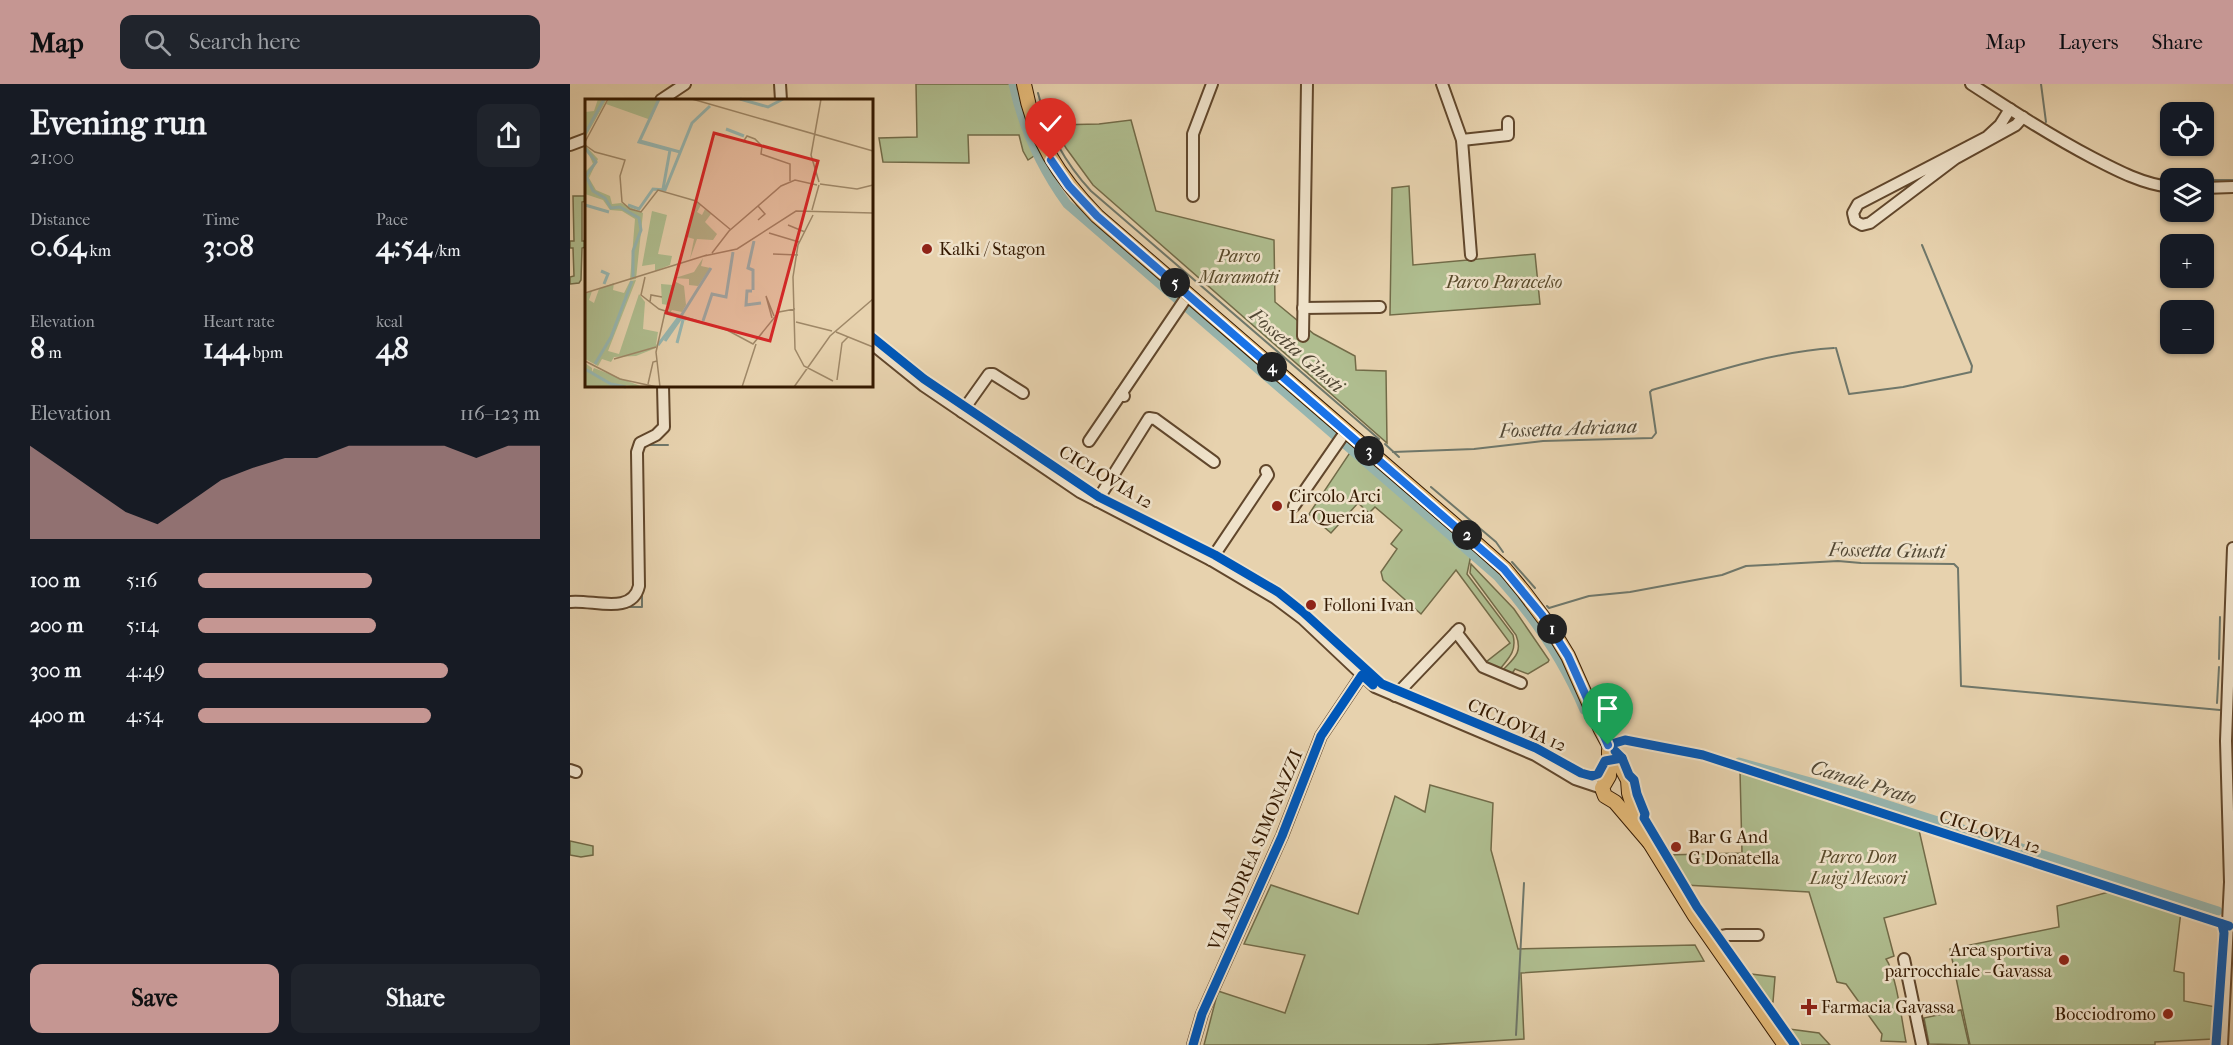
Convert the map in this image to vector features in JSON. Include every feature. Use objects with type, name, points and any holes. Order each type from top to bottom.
[{"type":"main road","points":[[1024,84],[1029,108],[1042,143],[1069,186],[1097,216],[1184,301],[1478,545],[1524,592],[1551,628],[1572,663],[1608,745],[1630,784],[1629,793],[1650,843]]},
{"type":"main road","points":[[1608,745],[1606,782],[1608,799],[1616,802],[1650,843],[1710,938],[1785,1045]]},
{"type":"main road","points":[[1606,782],[1617,774],[1625,777]]},
{"type":"main road","points":[[1616,802],[1624,800],[1629,793]]},
{"type":"street","points":[[662,99],[685,84]]},
{"type":"street","points":[[780,84],[782,99]]},
{"type":"street","points":[[1193,196],[1192,134],[1212,84]]},
{"type":"street","points":[[1303,336],[1307,84]]},
{"type":"street","points":[[1442,84],[1462,140],[1471,255]]},
{"type":"street","points":[[1971,84],[2074,148],[2117,170],[2160,185]]},
{"type":"street","points":[[2010,109],[2000,125],[1986,137],[1858,204],[1853,213],[1855,221],[1862,225],[1870,223],[1956,158],[2016,125],[2023,117]]},
{"type":"street","points":[[1462,140],[1508,135],[1508,122]]},
{"type":"street","points":[[570,145],[585,139]]},
{"type":"street","points":[[2214,188],[2233,187]]},
{"type":"street","points":[[1089,441],[1123,395],[1184,301]]},
{"type":"street","points":[[1303,308],[1380,307]]},
{"type":"street","points":[[873,345],[906,372],[962,412],[1097,501],[1211,560],[1275,598],[1303,619],[1376,687],[1535,755],[1575,779],[1606,782]]},
{"type":"street","points":[[962,412],[989,374],[993,374],[1023,393]]},
{"type":"street","points":[[570,602],[622,603],[631,601],[638,593],[637,452],[640,442],[660,433],[664,427],[663,387]]},
{"type":"street","points":[[1097,501],[1149,418],[1155,419],[1214,462]]},
{"type":"street","points":[[1294,506],[1344,434]]},
{"type":"street","points":[[1211,560],[1268,475],[1266,471]]},
{"type":"street","points":[[2222,1045],[2230,893],[2226,741],[2233,548]]},
{"type":"street","points":[[1395,696],[1457,631],[1483,668],[1521,683]]},
{"type":"street","name":"VIA ANDREA SIMONAZZI","points":[[1193,1045],[1202,1014],[1282,836],[1321,736],[1362,675]]},
{"type":"street","points":[[1710,938],[1727,935],[1758,935]]},
{"type":"street","points":[[1904,958],[1922,1045]]},
{"type":"green space","points":[[916,84],[1019,84],[1030,126],[1034,156],[1028,160],[1019,135],[968,135],[969,163],[883,162],[879,138],[917,137]]},
{"type":"green space","name":"Parco Maramotti","points":[[1131,120],[1156,211],[1274,240],[1275,302],[1314,334],[1355,356],[1356,370],[1386,371],[1387,443],[1093,185],[1066,148],[1053,125],[1099,124]]},
{"type":"green space","name":"Parco Paracelso","points":[[1409,186],[1413,265],[1535,254],[1540,304],[1390,315],[1392,188]]},
{"type":"green space","points":[[573,196],[585,196],[585,201],[582,202],[582,241],[585,241],[585,247],[582,248],[581,280],[579,283],[570,284],[570,277],[574,276],[573,248],[570,248],[570,241],[574,241]]},
{"type":"green space","points":[[1351,451],[1469,553],[1472,550],[1467,574],[1513,635],[1513,650],[1499,670],[1486,662],[1510,643],[1456,570],[1421,614],[1383,580],[1381,572],[1397,549],[1391,544],[1402,530],[1375,507],[1369,513],[1358,503],[1331,533],[1309,514]]},
{"type":"green space","points":[[1471,564],[1514,609],[1549,660],[1548,662],[1528,674],[1515,669],[1511,675],[1502,671],[1514,659],[1518,651],[1518,641],[1516,635],[1470,573]]},
{"type":"green space","name":"Parco Don Luigi Messori","points":[[1740,771],[1919,830],[1936,904],[1884,918],[1894,956],[1886,959],[1896,986],[1906,1042],[1881,1041],[1882,1034],[1846,984],[1837,982],[1809,892],[1685,885],[1667,855],[1742,853]]},
{"type":"green space","points":[[1430,785],[1493,803],[1491,850],[1518,949],[1695,945],[1704,961],[1521,973],[1524,1039],[1425,1045],[1204,1045],[1218,991],[1285,1013],[1305,955],[1244,944],[1271,885],[1358,914],[1395,796],[1425,812]]},
{"type":"green space","points":[[570,841],[593,846],[593,855],[581,857],[570,855]]},
{"type":"green space","name":"Area sportiva parrocchiale - Gavassa","points":[[2116,890],[2181,911],[2174,971],[2184,973],[2184,1001],[2216,1007],[2213,1039],[2155,1042],[2155,1045],[1970,1045],[1950,949],[2059,927],[2057,906]]},
{"type":"green space","points":[[1751,974],[1775,977],[1773,1002],[1770,1002]]},
{"type":"green space","points":[[1961,1010],[1969,1045],[1929,1044],[1924,1018]]},
{"type":"green space","points":[[1789,1029],[1819,1033],[1830,1045],[1802,1045]]},
{"type":"waterway","name":"Canale Prato","points":[[1013,84],[1022,117],[1034,147],[1067,204],[1497,576],[1546,639],[1567,674],[1584,710]]},
{"type":"waterway","points":[[2041,84],[2046,122]]},
{"type":"waterway","name":"Fossetta Giusti","points":[[1038,93],[1046,120],[1058,145],[1073,169],[1091,191],[1379,439]]},
{"type":"waterway","name":"Fossetta Adriana","points":[[2214,180],[2233,180]]},
{"type":"waterway","name":"Fossetta Adriana","points":[[1836,348],[1849,394],[1903,387],[1971,372],[1972,366],[1922,245]]},
{"type":"waterway","name":"Fossetta Adriana","points":[[1393,452],[1474,449],[1543,441],[1652,438],[1656,433],[1650,392],[1652,390],[1764,359],[1834,348]]},
{"type":"waterway","name":"Fossetta Giusti","points":[[1385,444],[1399,457]]},
{"type":"waterway","points":[[647,445],[668,445]]},
{"type":"waterway","name":"Fossetta Giusti","points":[[1431,487],[1496,542],[1503,552]]},
{"type":"waterway","name":"Fossetta Giusti","points":[[1547,606],[1549,608],[1589,596],[1630,592],[1722,575],[1746,566],[1838,561],[1954,564],[1958,568],[1961,686],[2220,710]]},
{"type":"waterway","name":"Fossetta Giusti","points":[[1512,562],[1535,588]]},
{"type":"waterway","points":[[625,607],[642,607],[642,592]]},
{"type":"waterway","points":[[2219,659],[2220,617]]},
{"type":"waterway","points":[[2217,703],[2219,667]]},
{"type":"waterway","name":"Fossetta Giusti","points":[[2233,710],[2233,774]]},
{"type":"waterway","name":"Canale Prato","points":[[1739,762],[1857,795],[2218,911]]},
{"type":"waterway","points":[[1516,1035],[1524,883]]},
{"type":"cycle path","name":"CICLOVIA 12","points":[[873,338],[924,379],[1099,497],[1215,555],[1278,592],[1382,684],[1536,748],[1581,773],[1592,776],[1598,774],[1605,761],[1622,758]]},
{"type":"cycle path","points":[[1193,1045],[1202,1014],[1282,836],[1321,736],[1362,675],[1373,685]]},
{"type":"cycle path","name":"CICLOVIA 12","points":[[1608,745],[1625,740],[1703,755],[2229,926]]},
{"type":"cycle path","points":[[1615,751],[1622,758],[1629,775],[1634,780],[1645,814],[1644,818],[1697,907],[1795,1045]]},
{"type":"cycle path","points":[[2216,1045],[2224,933],[2222,924]]},
{"type":"place","name":"Kalki / Stagon","points":[[927,249]]},
{"type":"place","name":"Circolo Arci La Quercia","points":[[1277,506]]},
{"type":"place","name":"Folloni Ivan","points":[[1311,605]]},
{"type":"place","name":"Bar G And G Donatella","points":[[1676,847]]},
{"type":"place","name":"Area sportiva parrocchiale - Gavassa","points":[[2064,960]]},
{"type":"place","name":"Farmacia Gavassa","points":[[1809,1007]]},
{"type":"place","name":"Bocciodromo","points":[[2168,1014]]},
{"type":"route","points":[[1051,160],[1077,196],[1097,216],[1504,569],[1542,615],[1568,656],[1608,745]]}]
